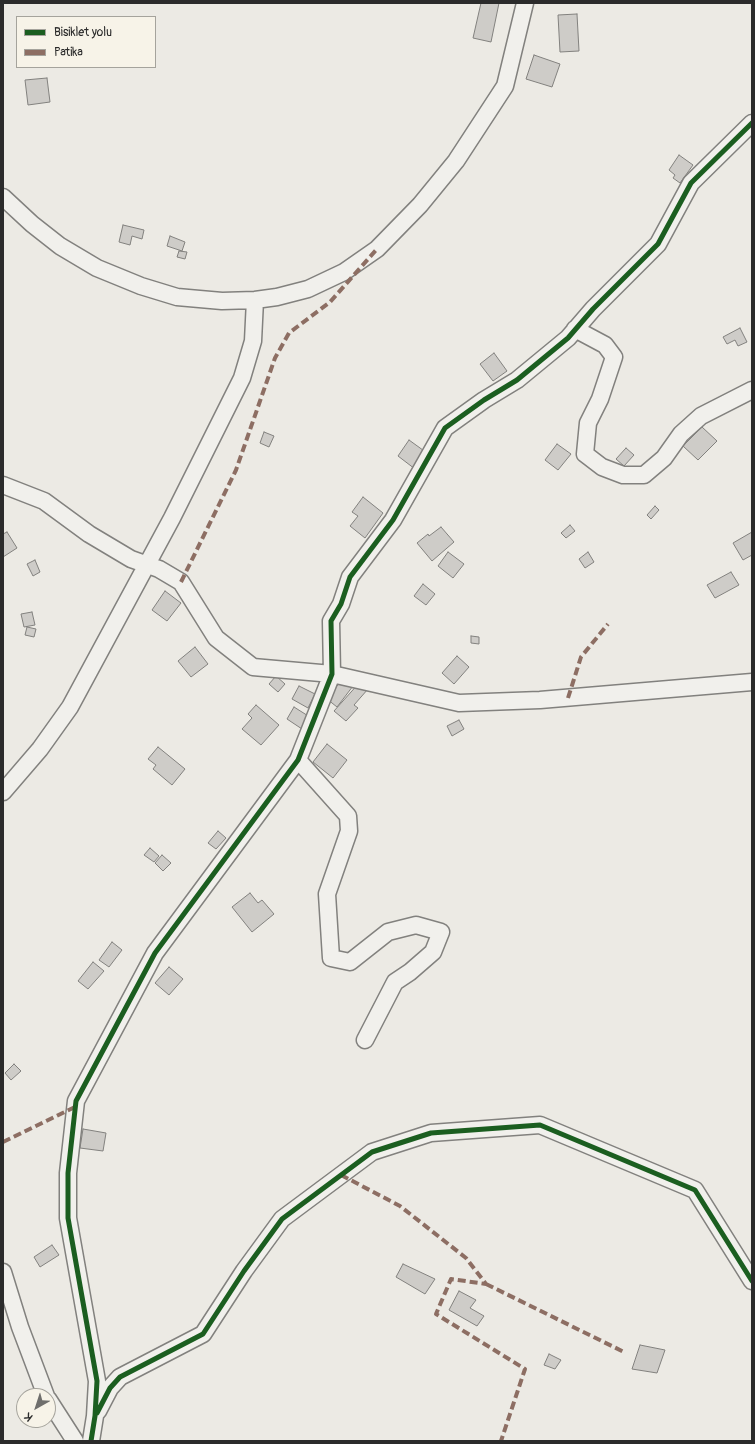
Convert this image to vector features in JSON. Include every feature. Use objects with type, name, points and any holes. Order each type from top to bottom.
[{"type":"street","points":[[3,197],[32,224],[60,246],[97,268],[141,286],[177,297],[222,301],[255,300],[277,297],[308,289],[344,272],[378,249],[420,205],[456,161],[505,86],[525,3]]},
{"type":"street","points":[[90,1441],[95,1416],[97,1381],[68,1218],[68,1173],[76,1101],[155,953],[298,760],[332,674],[331,621],[341,604],[350,577],[393,520],[445,428],[484,400],[516,380],[568,338],[593,309],[658,244],[690,183],[752,123]]},
{"type":"street","points":[[3,792],[40,748],[70,707],[146,565],[242,378],[252,341],[255,300]]},
{"type":"street","points":[[576,329],[605,345],[614,357],[600,399],[588,423],[585,454],[602,467],[623,475],[644,475],[664,458],[681,434],[701,416],[752,390]]},
{"type":"street","points":[[3,485],[44,501],[89,534],[131,559],[159,569],[181,582],[216,638],[253,667],[332,674],[459,703],[540,700],[752,682]]},
{"type":"street","points":[[298,760],[348,816],[349,831],[327,894],[331,958],[350,962],[388,932],[416,925],[441,932],[433,952],[410,972],[395,982],[365,1040]]},
{"type":"street","points":[[95,1416],[110,1388],[120,1378],[203,1334],[244,1271],[282,1219],[372,1152],[431,1133],[540,1126],[695,1190],[752,1281]]},
{"type":"street","points":[[3,1272],[20,1327],[43,1388]]},
{"type":"street","points":[[56,1412],[74,1441]]},
{"type":"building","points":[[481,3],[499,3],[491,42],[473,38]]},
{"type":"building","points":[[577,14],[579,51],[560,52],[558,15]]},
{"type":"building","points":[[534,55],[560,64],[552,87],[526,79]]},
{"type":"building","points":[[47,78],[50,102],[28,105],[25,80]]},
{"type":"building","points":[[679,155],[693,165],[680,183],[673,178],[675,175],[669,170]]},
{"type":"building","points":[[123,225],[144,230],[142,239],[132,236],[130,245],[119,242]]},
{"type":"building","points":[[170,236],[185,242],[182,251],[167,246]]},
{"type":"building","points":[[179,251],[187,252],[185,259],[177,257]]},
{"type":"building","points":[[740,328],[747,342],[738,346],[735,340],[727,344],[723,337]]},
{"type":"building","points":[[494,353],[507,371],[493,381],[480,364]]},
{"type":"building","points":[[702,427],[717,441],[698,460],[683,446]]},
{"type":"building","points":[[264,432],[274,436],[269,447],[260,443]]},
{"type":"building","points":[[409,440],[427,453],[415,469],[398,456]]},
{"type":"building","points":[[557,444],[571,454],[558,470],[545,460]]},
{"type":"building","points":[[626,448],[634,455],[624,466],[616,459]]},
{"type":"building","points":[[363,497],[383,513],[365,538],[350,526],[358,516],[352,512]]},
{"type":"building","points":[[655,506],[659,510],[651,519],[647,515]]},
{"type":"building","points":[[570,525],[575,531],[566,538],[561,533]]},
{"type":"building","points":[[441,527],[454,542],[432,561],[417,543],[428,534],[429,536]]},
{"type":"building","points":[[7,532],[17,548],[3,557],[3,534]]},
{"type":"building","points":[[752,532],[752,555],[743,560],[733,543]]},
{"type":"building","points":[[448,552],[464,564],[453,578],[438,566]]},
{"type":"building","points":[[588,552],[594,562],[585,568],[579,559]]},
{"type":"building","points":[[35,560],[40,572],[33,576],[27,564]]},
{"type":"building","points":[[731,572],[739,585],[715,598],[707,585]]},
{"type":"building","points":[[423,584],[435,594],[426,605],[414,596]]},
{"type":"building","points":[[165,591],[181,603],[167,621],[152,610]]},
{"type":"building","points":[[32,612],[35,625],[24,627],[21,614]]},
{"type":"building","points":[[27,627],[36,629],[34,637],[25,635]]},
{"type":"building","points":[[471,636],[479,637],[479,644],[471,643]]},
{"type":"building","points":[[195,647],[208,664],[191,677],[178,661]]},
{"type":"building","points":[[457,656],[469,667],[454,684],[442,673]]},
{"type":"building","points":[[276,676],[285,684],[278,692],[269,684]]},
{"type":"building","points":[[343,678],[353,686],[337,707],[327,699]]},
{"type":"building","points":[[360,682],[368,689],[354,705],[358,708],[346,721],[334,711]]},
{"type":"building","points":[[299,686],[315,694],[308,708],[292,699]]},
{"type":"building","points":[[256,705],[279,725],[261,745],[242,729],[252,718],[248,714]]},
{"type":"building","points":[[294,707],[313,719],[305,731],[287,719]]},
{"type":"building","points":[[459,720],[464,729],[452,736],[447,726]]},
{"type":"building","points":[[327,744],[347,760],[333,778],[313,762]]},
{"type":"building","points":[[158,747],[185,769],[172,785],[153,769],[156,765],[148,759]]},
{"type":"building","points":[[218,831],[226,838],[216,849],[208,843]]},
{"type":"building","points":[[150,848],[159,856],[154,862],[144,855]]},
{"type":"building","points":[[162,855],[171,863],[163,871],[155,863]]},
{"type":"building","points":[[250,893],[258,903],[262,900],[274,914],[252,932],[232,907]]},
{"type":"building","points":[[112,942],[122,950],[109,967],[99,960]]},
{"type":"building","points":[[93,962],[104,971],[88,989],[78,981]]},
{"type":"building","points":[[169,967],[183,979],[169,995],[155,983]]},
{"type":"building","points":[[14,1064],[21,1071],[11,1080],[5,1073]]},
{"type":"building","points":[[83,1129],[106,1133],[103,1151],[80,1148]]},
{"type":"building","points":[[52,1245],[59,1255],[40,1267],[34,1257]]},
{"type":"building","points":[[403,1264],[435,1279],[425,1294],[396,1277]]},
{"type":"building","points":[[459,1291],[476,1300],[470,1308],[484,1316],[477,1326],[449,1310]]},
{"type":"building","points":[[640,1345],[665,1350],[657,1373],[632,1369]]},
{"type":"building","points":[[549,1354],[561,1360],[555,1369],[544,1365]]},
{"type":"marked path","points":[[181,582],[236,470],[275,358],[289,333],[330,302],[377,249]]},
{"type":"marked path","points":[[568,698],[581,657],[608,624]]},
{"type":"marked path","points":[[3,1142],[75,1107]]},
{"type":"marked path","points":[[341,1175],[400,1206],[466,1258],[486,1284],[451,1279],[436,1314],[525,1369],[501,1441]]},
{"type":"marked path","points":[[486,1284],[624,1352]]},
{"type":"cycle path","points":[[91,1441],[95,1416],[97,1381],[68,1218],[68,1173],[76,1101],[155,953],[298,760],[332,674],[331,621],[341,604],[350,577],[393,520],[445,428],[484,400],[517,380],[568,338],[593,309],[658,244],[691,183],[752,123]]},
{"type":"cycle path","points":[[97,1413],[110,1388],[120,1377],[203,1334],[244,1271],[282,1219],[372,1152],[431,1133],[540,1125],[695,1190],[752,1281]]}]
